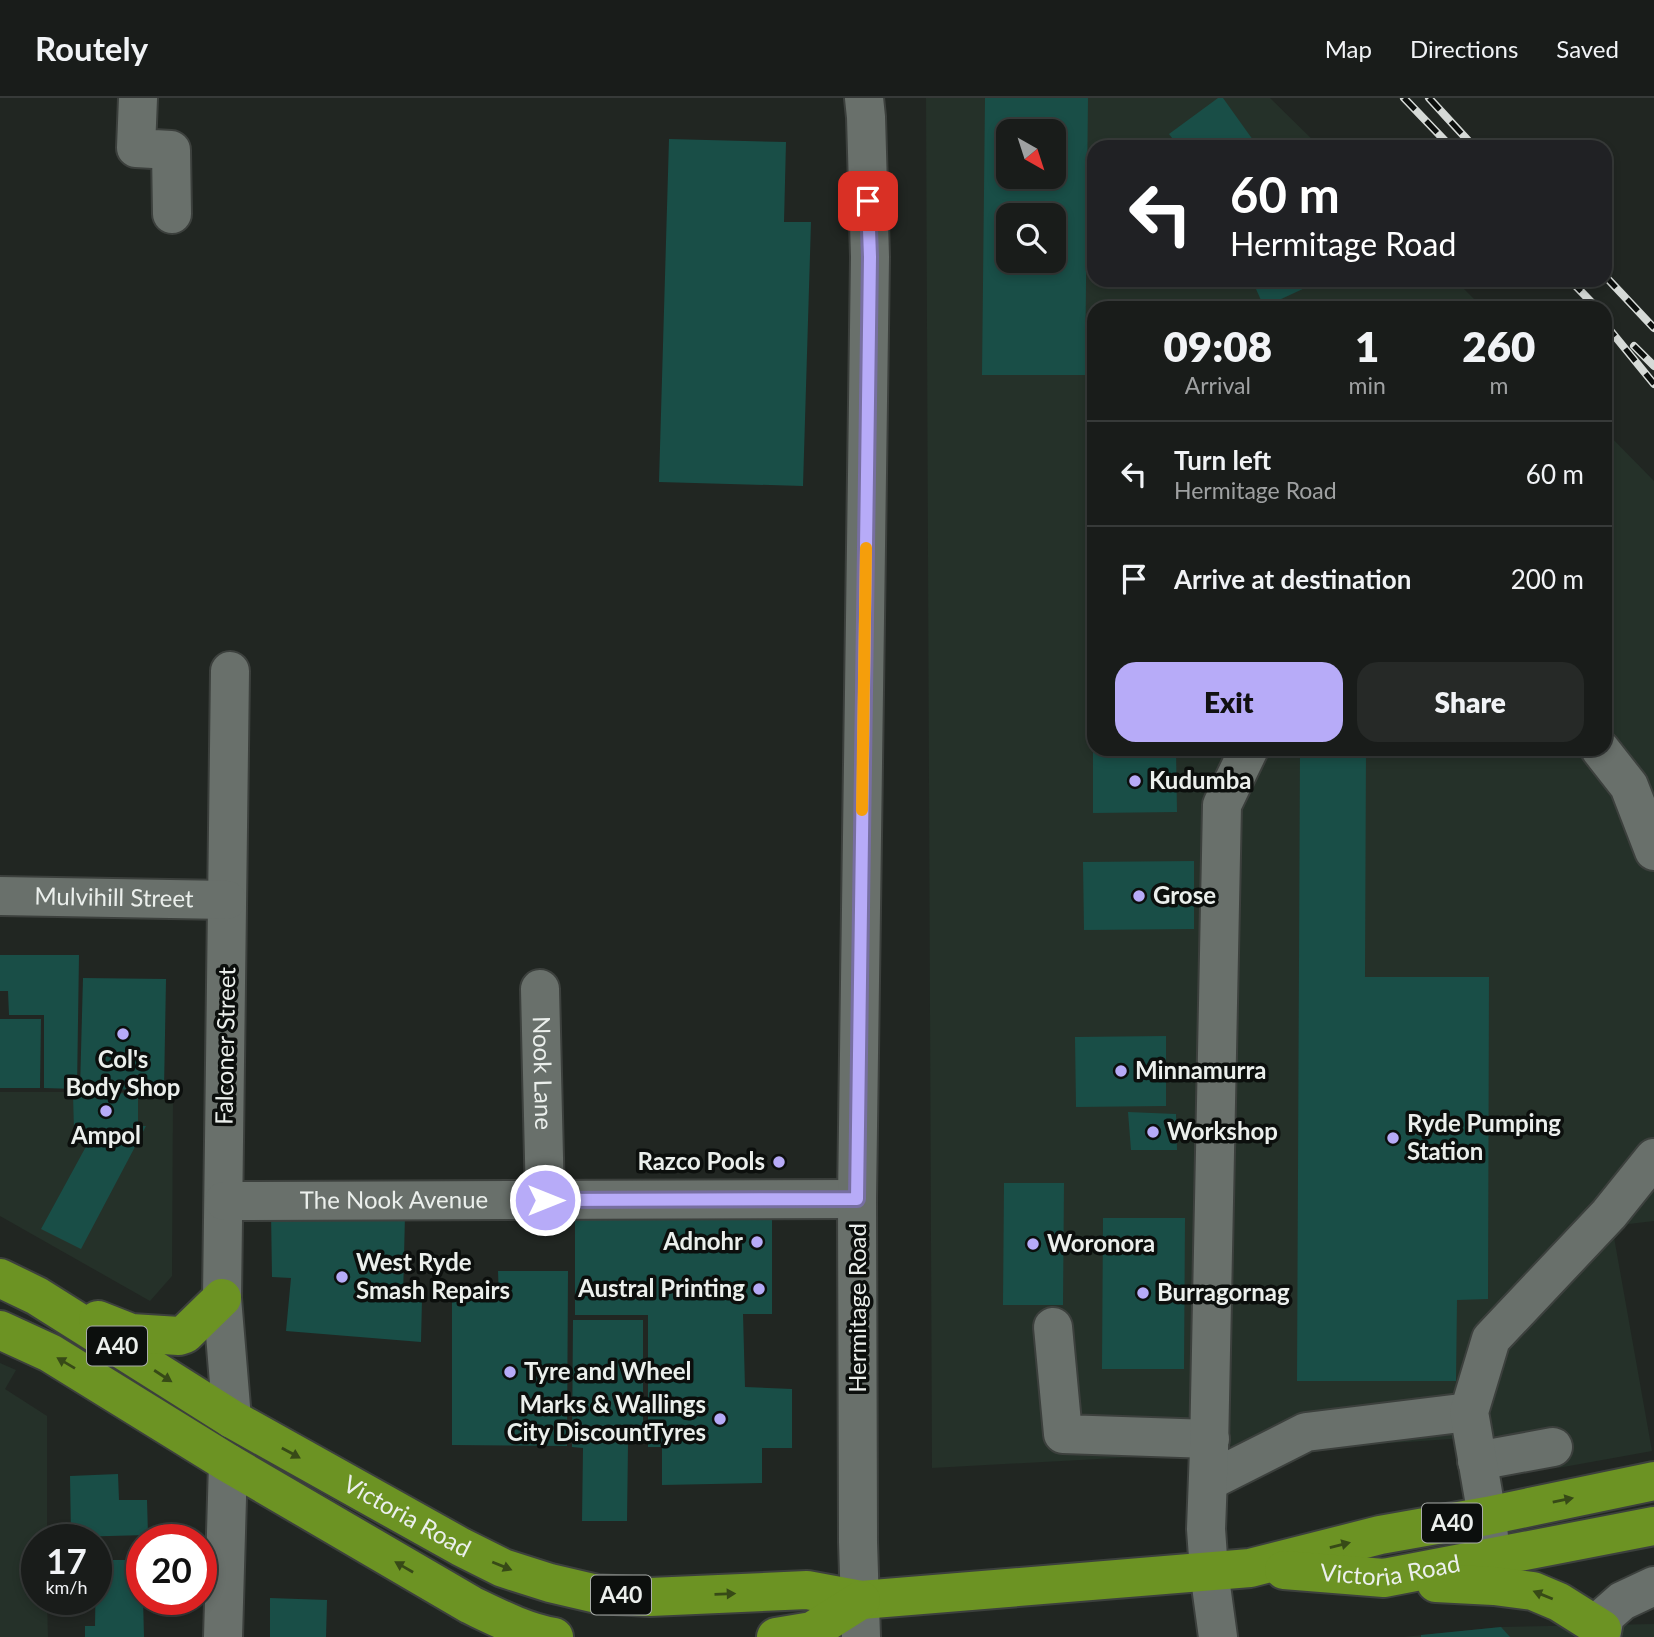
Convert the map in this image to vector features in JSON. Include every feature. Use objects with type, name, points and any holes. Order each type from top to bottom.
[{"type":"highway","name":"Victoria Road","points":[[0,1278],[37,1296],[232,1419],[461,1547],[503,1567],[550,1583],[597,1594],[650,1597],[807,1590],[861,1619]]},
{"type":"highway","points":[[37,1296],[131,1333],[179,1336],[185,1334],[222,1297]]},
{"type":"highway","name":"Victoria Road","points":[[0,1330],[50,1353],[228,1463],[471,1605],[508,1622],[554,1637]]},
{"type":"highway","name":"Victoria Road","points":[[776,1637],[861,1619],[1250,1568],[1380,1535],[1654,1481]]},
{"type":"highway","name":"Victoria Road","points":[[1250,1568],[1384,1578],[1654,1526]]},
{"type":"highway","points":[[1384,1578],[1533,1591],[1559,1602],[1601,1633]]},
{"type":"street","points":[[138,98],[136,148],[171,150],[172,214]]},
{"type":"street","name":"Hermitage Road","points":[[861,1619],[858,1542],[857,1199],[870,257],[864,98]]},
{"type":"street","name":"Falconer Street","points":[[230,671],[222,1297],[232,1419]]},
{"type":"street","points":[[1218,1637],[1206,1529],[1222,805],[1246,756]]},
{"type":"street","points":[[1605,756],[1629,786],[1654,850]]},
{"type":"street","name":"Mulvihill Street","points":[[0,896],[227,900]]},
{"type":"street","name":"Nook Lane","points":[[540,989],[545,1200]]},
{"type":"street","points":[[1491,1558],[1487,1516],[1469,1412],[1491,1339],[1609,1214],[1654,1158]]},
{"type":"street","name":"The Nook Avenue","points":[[224,1201],[857,1199]]},
{"type":"street","points":[[1053,1327],[1063,1434],[1210,1439]]},
{"type":"street","points":[[1209,1481],[1306,1432],[1469,1412]]},
{"type":"street","points":[[1477,1461],[1553,1447]]},
{"type":"street","points":[[223,1637],[228,1463]]},
{"type":"street","points":[[1601,1633],[1605,1616],[1622,1601],[1654,1586]]},
{"type":"shaded area","points":[[926,98],[1270,98],[1313,140],[1087,140],[1087,287],[1462,287],[1476,301],[1087,301],[1087,756],[1612,756],[1612,438],[1654,481],[1654,1221],[1612,1226],[1652,1451],[1558,1468],[1553,1432],[932,1468]]},
{"type":"shaded area","points":[[0,1092],[173,1092],[172,1276],[150,1301],[0,1216]]},
{"type":"shaded area","points":[[0,1363],[16,1370],[5,1389],[47,1416],[47,1524],[21,1524],[21,1615],[47,1615],[48,1637],[0,1637]]},
{"type":"shaded area","points":[[1654,1624],[1654,1637],[1403,1637],[1501,1627]]},
{"type":"building","points":[[985,98],[1088,98],[1085,375],[982,375]]},
{"type":"building","points":[[1218,98],[1223,98],[1253,140],[1174,140],[1169,134]]},
{"type":"building","points":[[669,139],[786,142],[784,222],[811,222],[803,486],[659,482]]},
{"type":"building","points":[[1255,287],[1307,287],[1277,301],[1261,301]]},
{"type":"building","name":"Kudumba","points":[[1093,756],[1176,756],[1177,812],[1093,813]]},
{"type":"building","name":"Ryde Pumping Station","points":[[1300,756],[1366,756],[1365,977],[1489,977],[1488,1299],[1457,1300],[1456,1381],[1297,1381]]},
{"type":"building","name":"Grose","points":[[1194,861],[1194,929],[1084,930],[1083,862]]},
{"type":"building","points":[[0,955],[79,955],[77,1089],[44,1088],[44,1015],[9,1015],[8,991],[0,991]]},
{"type":"building","name":"Col's Body Shop","points":[[83,978],[166,979],[164,1090],[80,1089]]},
{"type":"building","points":[[0,1019],[41,1019],[40,1088],[0,1088]]},
{"type":"building","name":"Minnamurra","points":[[1166,1036],[1166,1106],[1076,1107],[1075,1037]]},
{"type":"building","points":[[138,1093],[138,1126],[146,1126],[81,1249],[41,1229],[95,1130],[74,1131],[73,1094]]},
{"type":"building","name":"Workshop","points":[[1128,1112],[1176,1114],[1177,1150],[1131,1150]]},
{"type":"building","name":"Woronora","points":[[1004,1183],[1064,1183],[1063,1305],[1003,1305]]},
{"type":"building","name":"West Ryde Smash Repairs","points":[[271,1212],[405,1215],[403,1298],[422,1299],[421,1342],[286,1331],[291,1278],[272,1277]]},
{"type":"building","points":[[772,1214],[772,1314],[743,1314],[745,1387],[792,1389],[792,1448],[762,1448],[762,1483],[662,1485],[662,1447],[648,1447],[648,1315],[575,1315],[575,1215]]},
{"type":"building","name":"Burragornag","points":[[1103,1218],[1185,1218],[1184,1369],[1102,1369]]},
{"type":"building","name":"Tyre and Wheel","points":[[498,1271],[568,1271],[567,1446],[452,1445],[452,1295],[499,1298]]},
{"type":"building","points":[[573,1320],[643,1320],[643,1444],[628,1444],[627,1521],[582,1521],[583,1448],[572,1447]]},
{"type":"building","points":[[118,1474],[119,1500],[147,1500],[148,1524],[126,1524],[126,1536],[112,1536],[112,1524],[71,1524],[70,1476]]},
{"type":"building","points":[[112,1560],[126,1560],[126,1615],[143,1615],[144,1637],[85,1637],[85,1626],[95,1626],[95,1615],[112,1615]]},
{"type":"building","points":[[270,1598],[327,1600],[326,1637],[270,1637]]},
{"type":"building","points":[[1501,1627],[1510,1637],[1421,1637],[1421,1635]]},
{"type":"railway","points":[[1404,98],[1444,140]]},
{"type":"railway","points":[[1429,98],[1468,140]]},
{"type":"railway","points":[[1612,283],[1654,328]]},
{"type":"railway","points":[[1577,287],[1590,301]]},
{"type":"railway","points":[[1612,333],[1654,384]]},
{"type":"railway","points":[[1634,346],[1654,366]]},
{"type":"slow traffic","points":[[862,810],[866,548]]},
{"type":"place","name":"Kudumba","points":[[1135,781]]},
{"type":"place","name":"Grose","points":[[1139,896]]},
{"type":"place","name":"Col's Body Shop","points":[[123,1034]]},
{"type":"place","name":"Minnamurra","points":[[1121,1071]]},
{"type":"place","name":"Ampol","points":[[106,1111]]},
{"type":"place","name":"Workshop","points":[[1153,1132]]},
{"type":"place","name":"Ryde Pumping Station","points":[[1393,1138]]},
{"type":"place","name":"Razco Pools","points":[[779,1162]]},
{"type":"place","name":"Adnohr","points":[[757,1242]]},
{"type":"place","name":"Woronora","points":[[1033,1244]]},
{"type":"place","name":"West Ryde Smash Repairs","points":[[342,1277]]},
{"type":"place","name":"Austral Printing","points":[[759,1289]]},
{"type":"place","name":"Burragornag","points":[[1143,1293]]},
{"type":"place","name":"Tyre and Wheel","points":[[510,1372]]},
{"type":"place","name":"Marks & Wallings City DiscountTyres","points":[[720,1419]]},
{"type":"route","points":[[545,1200],[857,1199],[870,257],[868,201]]}]
